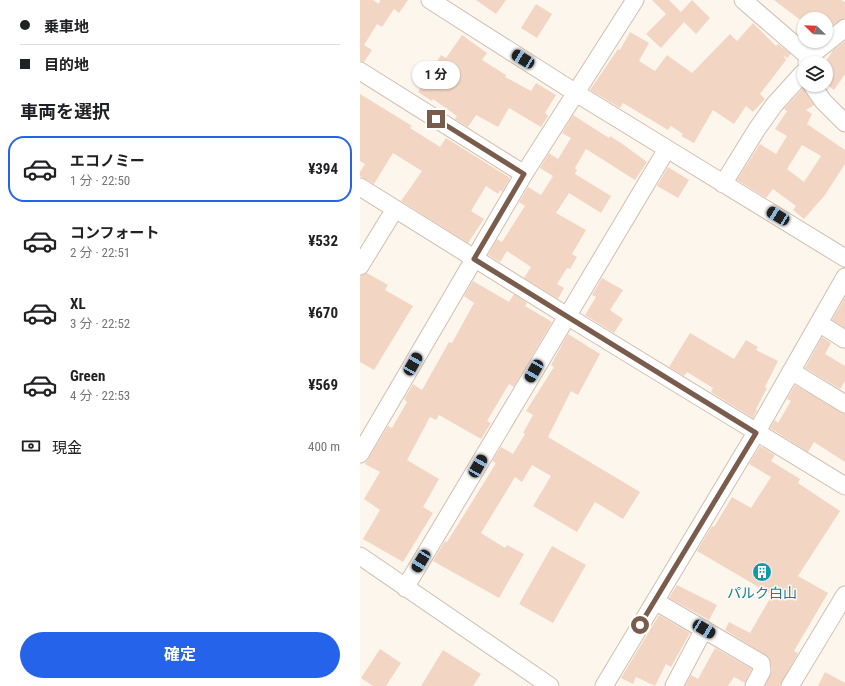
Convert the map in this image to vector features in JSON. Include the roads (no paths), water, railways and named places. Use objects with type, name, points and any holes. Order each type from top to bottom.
[{"type":"street","points":[[430,0],[576,93],[845,258]]},
{"type":"street","points":[[362,445],[524,174],[635,0]]},
{"type":"street","points":[[743,0],[797,60]]},
{"type":"street","points":[[819,56],[845,28]]},
{"type":"street","points":[[360,71],[524,174]]},
{"type":"street","points":[[724,184],[757,129],[774,105],[797,80]]},
{"type":"street","points":[[818,92],[823,101],[845,123]]},
{"type":"street","points":[[405,588],[667,149]]},
{"type":"street","points":[[360,187],[756,433],[845,486]]},
{"type":"street","points":[[360,266],[395,209]]},
{"type":"street","points":[[604,686],[756,433],[819,323],[843,287]]},
{"type":"street","points":[[819,323],[844,339]]},
{"type":"street","points":[[791,371],[845,404]]},
{"type":"street","points":[[360,556],[550,686]]},
{"type":"street","points":[[360,570],[530,686]]},
{"type":"street","points":[[790,686],[845,595]]},
{"type":"street","points":[[655,600],[761,663],[762,671],[754,686]]},
{"type":"street","points":[[674,686],[704,629]]},
{"type":"place","name":"パルク白山","points":[[762,572]]}]
